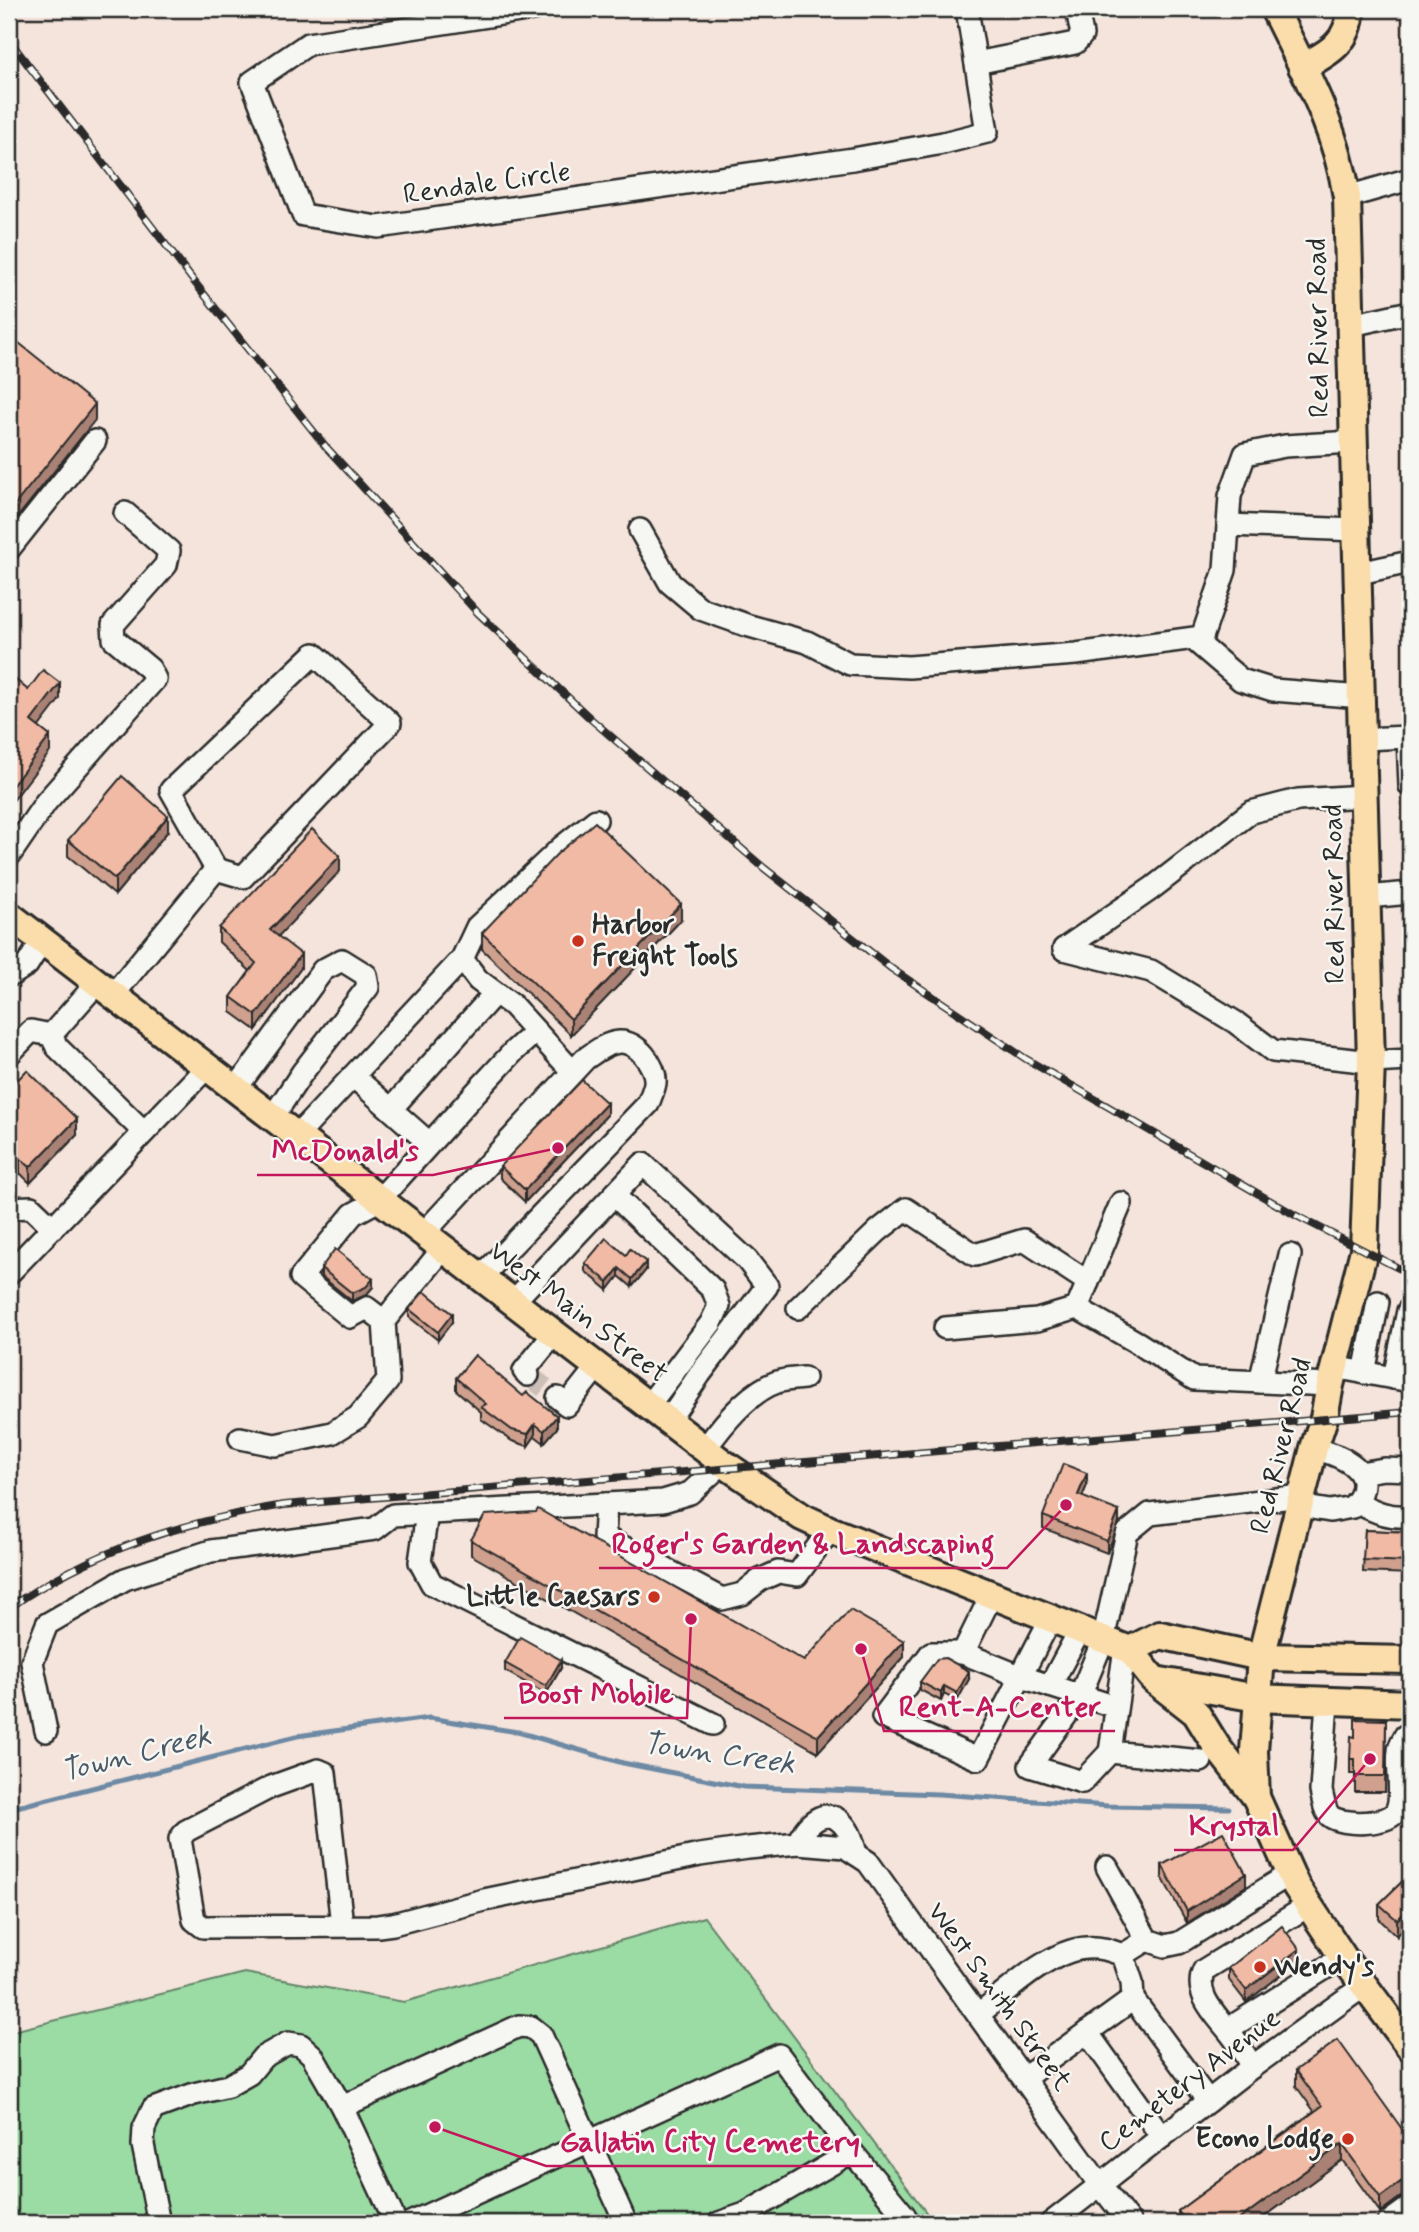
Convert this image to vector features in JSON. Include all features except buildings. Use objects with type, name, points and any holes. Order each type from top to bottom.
[{"type":"main road","name":"Red River Road","points":[[1256,1797],[1254,1751],[1261,1657],[1314,1448],[1324,1419],[1332,1376],[1365,1298],[1364,1250],[1371,1062],[1347,197],[1341,162],[1329,125],[1274,9]]},
{"type":"main road","points":[[1302,67],[1328,54],[1338,45],[1350,18],[1350,9]]},
{"type":"main road","name":"West Main Street","points":[[9,915],[714,1456],[802,1517],[1109,1642],[1196,1713],[1217,1747],[1256,1797]]},
{"type":"main road","points":[[1109,1642],[1160,1635],[1261,1657],[1410,1660]]},
{"type":"main road","points":[[1154,1680],[1257,1698],[1410,1704]]},
{"type":"main road","points":[[1256,1797],[1290,1874],[1308,1906],[1410,2047]]},
{"type":"street","name":"Rendale Circle","points":[[533,9],[308,44],[252,82],[303,215],[378,227],[840,161],[943,143],[987,132],[967,9]]},
{"type":"street","points":[[976,63],[1075,43],[1082,35],[1077,9]]},
{"type":"street","points":[[1347,197],[1410,179]]},
{"type":"street","points":[[1351,325],[1410,313]]},
{"type":"street","points":[[9,549],[94,441]]},
{"type":"street","points":[[640,530],[670,583],[701,609],[807,642],[850,664],[909,667],[1076,654],[1202,637],[1225,570],[1230,496],[1245,454],[1285,446],[1353,442]]},
{"type":"street","points":[[9,856],[46,802],[155,679],[150,669],[114,639],[113,625],[166,565],[169,551],[125,513]]},
{"type":"street","points":[[1228,525],[1357,530]]},
{"type":"street","points":[[1359,573],[1410,562]]},
{"type":"street","points":[[1193,639],[1241,680],[1273,690],[1362,697]]},
{"type":"street","points":[[314,654],[390,723],[243,877],[216,869],[172,790],[314,654]]},
{"type":"street","points":[[1363,739],[1408,737],[1410,786]]},
{"type":"street","points":[[1364,796],[1298,800],[1251,812],[1151,889],[1064,949],[1151,971],[1235,1022],[1273,1051],[1371,1062],[1410,1060]]},
{"type":"street","points":[[296,1137],[462,959],[477,927],[562,846],[596,820]]},
{"type":"street","points":[[9,1054],[105,989],[216,869]]},
{"type":"street","points":[[1367,897],[1410,893]]},
{"type":"street","points":[[9,973],[11,975],[27,965],[42,941]]},
{"type":"street","points":[[462,959],[478,980],[512,1005],[573,1072]]},
{"type":"street","points":[[235,1090],[323,970],[342,960],[366,975],[368,987],[302,1073],[272,1118]]},
{"type":"street","points":[[391,1109],[495,993]]},
{"type":"street","points":[[384,1321],[367,1308],[350,1317],[301,1277],[353,1214],[379,1200],[515,1050],[535,1032]]},
{"type":"street","points":[[41,1033],[144,1132]]},
{"type":"street","points":[[240,1438],[275,1445],[332,1433],[358,1417],[388,1381],[384,1321],[433,1242],[573,1072],[609,1044],[622,1041],[636,1048],[650,1063],[655,1083],[648,1104],[480,1278]]},
{"type":"street","points":[[9,1273],[206,1068]]},
{"type":"street","points":[[353,1076],[429,1143]]},
{"type":"street","points":[[513,1302],[643,1164],[747,1260],[767,1286],[700,1374],[658,1413]]},
{"type":"street","points":[[614,1195],[713,1290],[719,1306],[658,1413]]},
{"type":"street","points":[[1077,1308],[1121,1203]]},
{"type":"street","points":[[9,1208],[31,1207],[52,1227]]},
{"type":"street","points":[[798,1308],[878,1231],[906,1209],[975,1255],[1024,1240],[1088,1282]]},
{"type":"street","points":[[1260,1382],[1290,1255]]},
{"type":"street","points":[[945,1328],[1037,1320],[1077,1308],[1194,1379],[1260,1382],[1364,1373],[1402,1380],[1409,1312],[1365,1298],[1364,1373]]},
{"type":"street","points":[[528,1375],[524,1371],[554,1334]]},
{"type":"street","points":[[558,1398],[567,1405],[597,1367]]},
{"type":"street","points":[[47,1731],[32,1662],[47,1624],[125,1580],[211,1551],[375,1529],[393,1515],[663,1501],[690,1493],[714,1456],[724,1422],[754,1396],[777,1382],[804,1378]]},
{"type":"street","points":[[1109,1642],[1080,1696],[1030,1766],[1082,1782],[1110,1752],[1116,1707],[1109,1642],[1127,1533],[1150,1514],[1300,1501],[1330,1511],[1353,1507],[1363,1480],[1356,1466],[1343,1457],[1314,1448]]},
{"type":"street","points":[[1360,1473],[1384,1469],[1410,1470]]},
{"type":"street","points":[[1356,1502],[1379,1514],[1410,1516]]},
{"type":"street","points":[[606,1504],[604,1537],[722,1599],[742,1594],[778,1572],[797,1575],[830,1530]]},
{"type":"street","points":[[427,1513],[420,1562],[432,1584],[713,1724]]},
{"type":"street","points":[[963,1653],[992,1594]]},
{"type":"street","points":[[1051,1618],[1022,1677],[978,1759],[883,1717],[931,1653],[963,1653],[1022,1677],[1116,1707]]},
{"type":"street","points":[[1050,1686],[1109,1642]]},
{"type":"street","points":[[1327,1701],[1321,1791],[1323,1804],[1330,1816],[1344,1821],[1380,1821],[1391,1817],[1398,1809],[1399,1749],[1405,1736],[1410,1735]]},
{"type":"street","points":[[1110,1752],[1201,1761]]},
{"type":"street","points":[[342,1925],[326,1773],[318,1770],[271,1787],[186,1831],[180,1839],[194,1920],[203,1927],[342,1925],[393,1924],[484,1900],[700,1855],[798,1843],[845,1847],[856,1854]]},
{"type":"street","points":[[798,1843],[802,1831],[810,1823],[827,1816],[841,1821],[852,1836],[856,1854]]},
{"type":"street","name":"West Smith Street","points":[[856,1854],[868,1862],[1130,2223]]},
{"type":"street","points":[[1107,1867],[1147,1940],[1165,1946],[1179,1943],[1290,1874]]},
{"type":"street","points":[[1252,2067],[1228,2029],[1209,2008],[1201,1992],[1200,1979],[1204,1970],[1308,1906]]},
{"type":"street","points":[[1123,1955],[1147,1940]]},
{"type":"street","points":[[978,2015],[1009,1989],[1066,1952],[1084,1948],[1105,1948],[1123,1955]]},
{"type":"street","points":[[1123,1955],[1132,1982],[1133,1998],[1208,2101]]},
{"type":"street","points":[[1228,2029],[1343,1957]]},
{"type":"street","name":"Cemetery Avenue","points":[[1051,2223],[1252,2067],[1365,1985]]},
{"type":"street","points":[[1024,2078],[1133,1998]]},
{"type":"street","points":[[342,2107],[519,2026],[531,2027],[541,2035],[626,2223]]},
{"type":"street","points":[[1087,2032],[1162,2137]]},
{"type":"street","points":[[159,2223],[143,2145],[144,2128],[153,2109],[194,2094],[228,2086],[249,2074],[263,2057],[289,2043],[301,2045],[312,2055],[342,2107],[396,2223]]},
{"type":"street","points":[[410,2223],[779,2055],[904,2221]]},
{"type":"street","points":[[719,2223],[745,2214],[852,2152]]},
{"type":"street","points":[[1388,2223],[1410,2207]]},
{"type":"green space","points":[[704,1917],[934,2223],[9,2223],[9,2032],[245,1973],[404,2002]]},
{"type":"waterway","name":"Town Creek","points":[[9,1809],[297,1736],[429,1718],[518,1732],[623,1763],[744,1787],[939,1794],[1108,1806],[1229,1808]]},
{"type":"tunnel","points":[[528,1375],[558,1398]]},
{"type":"railway","points":[[9,40],[192,279],[326,447],[478,613],[592,720],[764,868],[892,969],[1026,1059],[1295,1215],[1410,1274]]},
{"type":"railway","points":[[9,1608],[73,1570],[140,1541],[211,1520],[284,1505],[1410,1412]]},
{"type":"place","name":"Harbor Freight Tools","points":[[578,941]]},
{"type":"place","name":"McDonald's","points":[[558,1148]]},
{"type":"place","name":"Roger's Garden & Landscaping","points":[[1066,1505]]},
{"type":"place","name":"Little Caesars","points":[[654,1597]]},
{"type":"place","name":"Boost Mobile","points":[[691,1619]]},
{"type":"place","name":"Rent-A-Center","points":[[861,1649]]},
{"type":"place","name":"Krystal","points":[[1370,1759]]},
{"type":"place","name":"Wendy's","points":[[1260,1967]]},
{"type":"place","name":"Gallatin City Cemetery","points":[[435,2127]]},
{"type":"place","name":"Econo Lodge","points":[[1348,2139]]}]
